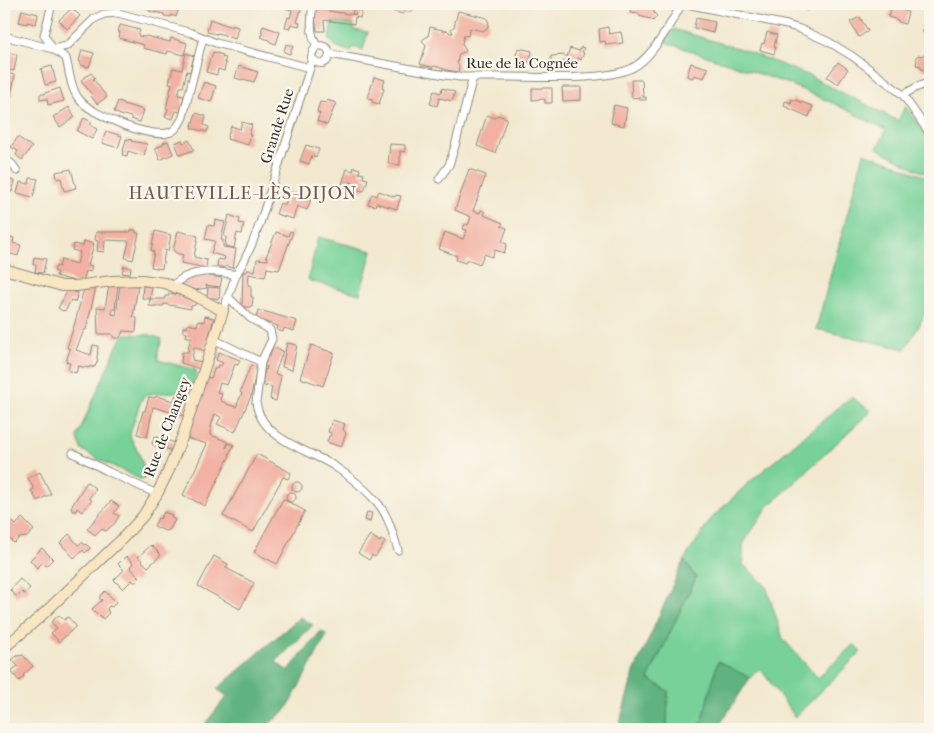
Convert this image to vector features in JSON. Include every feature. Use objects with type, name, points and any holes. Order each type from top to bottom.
[{"type":"street","points":[[52,4],[44,35],[53,49]]},
{"type":"street","points":[[313,4],[311,30],[312,37],[317,46]]},
{"type":"street","name":"Rue de la Cognée","points":[[317,46],[325,47],[330,54],[445,76],[550,77],[614,74],[630,69],[642,61],[651,51],[682,4]]},
{"type":"street","points":[[687,4],[780,23],[829,42],[852,56],[903,95],[930,134]]},
{"type":"street","points":[[53,49],[67,46],[94,19],[113,12],[123,13],[192,33],[216,43],[310,68]]},
{"type":"street","points":[[4,36],[53,49],[66,58],[74,91],[79,100],[86,106],[107,118],[129,127],[148,132],[166,133],[175,129],[181,120],[203,38]]},
{"type":"street","name":"Grande Rue","points":[[223,311],[236,275],[260,223],[310,68],[312,50],[317,46]]},
{"type":"street","name":"Rue de la Cognée","points":[[312,59],[317,63],[323,64],[328,60],[330,54]]},
{"type":"street","points":[[439,179],[449,165],[473,77]]},
{"type":"street","points":[[903,95],[930,82]]},
{"type":"street","points":[[4,158],[17,171]]},
{"type":"street","points":[[4,269],[62,286],[142,280],[165,284],[193,295],[223,311]]},
{"type":"street","points":[[172,286],[178,280],[190,274],[216,272],[236,275]]},
{"type":"street","points":[[228,297],[250,318],[270,330],[272,339],[261,362],[256,403],[257,410],[264,423],[270,431],[335,467],[378,502],[387,519],[398,550]]},
{"type":"street","name":"Rue de Changey","points":[[6,646],[40,617],[122,539],[143,516],[157,494],[178,447],[215,340],[223,311]]},
{"type":"street","points":[[215,340],[261,362]]},
{"type":"street","points":[[73,453],[157,494]]},
{"type":"green space","points":[[332,21],[354,24],[354,30],[368,32],[363,50],[353,47],[351,52],[335,46],[329,40]]},
{"type":"green space","points":[[673,29],[744,50],[810,76],[898,121],[906,105],[930,142],[930,174],[920,171],[877,148],[886,130],[837,105],[789,84],[665,42]]},
{"type":"green space","points":[[864,153],[930,178],[930,299],[919,326],[905,349],[816,329]]},
{"type":"green space","points":[[318,237],[372,251],[360,294],[308,279]]},
{"type":"green space","points":[[125,334],[150,335],[162,339],[158,360],[196,370],[195,379],[188,391],[148,394],[141,401],[130,436],[146,474],[145,478],[140,479],[81,449],[77,437],[117,346]]},
{"type":"green space","points":[[851,397],[871,411],[768,507],[743,544],[743,564],[766,586],[783,639],[818,678],[854,644],[861,652],[795,717],[760,668],[750,678],[719,662],[700,727],[693,729],[667,729],[668,691],[648,679],[696,578],[684,560],[712,518],[746,485]]},
{"type":"green space","points":[[684,560],[696,578],[648,679],[668,691],[667,729],[618,729],[634,672]]},
{"type":"green space","points":[[300,617],[313,625],[276,662],[288,671],[321,631],[327,635],[286,710],[263,729],[201,729],[227,696],[217,689]]},
{"type":"green space","points":[[718,661],[750,678],[717,729],[693,729],[700,727]]},
{"type":"building","points":[[141,4],[166,4],[179,7],[176,17],[171,15],[171,17],[149,11],[150,9],[140,7]]},
{"type":"building","points":[[286,4],[303,4],[297,22],[300,23],[299,26],[291,24],[289,29],[285,27],[292,10],[285,8]]},
{"type":"building","points":[[355,4],[364,4],[360,18],[355,17],[354,24],[324,20],[325,31],[317,31],[316,9],[355,15],[352,14]]},
{"type":"building","points":[[366,4],[412,4],[412,12],[404,12],[403,14]]},
{"type":"building","points":[[633,4],[646,4],[650,7],[651,5],[655,7],[654,13],[657,16],[653,21],[650,18],[639,16],[640,14],[630,13]]},
{"type":"building","points":[[786,4],[811,4],[810,8],[806,11],[805,9],[793,7],[789,9]]},
{"type":"building","points":[[892,7],[908,12],[905,24],[888,17]]},
{"type":"building","points":[[72,8],[80,16],[67,29],[59,20]]},
{"type":"building","points":[[22,10],[38,14],[36,24],[19,22]]},
{"type":"building","points":[[458,11],[487,18],[489,24],[483,31],[470,28],[468,36],[464,35],[462,44],[466,51],[459,54],[458,72],[420,64],[426,46],[422,40],[428,36],[430,27],[453,33],[451,29],[454,27]]},
{"type":"building","points":[[926,11],[930,12],[930,34],[922,32]]},
{"type":"building","points":[[860,17],[868,31],[859,37],[850,22]]},
{"type":"building","points":[[696,18],[715,22],[713,33],[694,28]]},
{"type":"building","points":[[210,19],[232,27],[232,25],[238,27],[235,39],[207,32]]},
{"type":"building","points":[[120,25],[140,30],[138,36],[170,42],[171,38],[187,43],[184,55],[168,51],[167,54],[143,48],[144,45],[119,38]]},
{"type":"building","points":[[263,26],[280,32],[276,44],[261,37]]},
{"type":"building","points":[[608,27],[609,34],[621,32],[623,43],[606,45],[605,41],[600,42],[599,29]]},
{"type":"building","points":[[767,32],[777,35],[774,54],[760,50],[762,43],[764,44]]},
{"type":"building","points":[[286,44],[293,46],[290,54],[284,52]]},
{"type":"building","points":[[581,47],[584,48],[582,52],[584,53],[581,60],[578,58],[576,62],[566,60],[564,62],[551,63],[551,56],[564,55],[567,57],[570,48],[579,51]]},
{"type":"building","points":[[518,48],[532,51],[530,62],[515,59]]},
{"type":"building","points":[[82,50],[94,53],[89,67],[80,65],[79,61]]},
{"type":"building","points":[[7,52],[17,55],[14,71],[4,69]]},
{"type":"building","points":[[213,52],[226,58],[224,71],[218,69],[217,75],[206,72]]},
{"type":"building","points":[[186,53],[194,56],[190,72],[187,71],[183,87],[180,87],[178,95],[184,96],[180,112],[176,111],[173,119],[165,117],[168,109],[166,108],[172,84],[169,83],[173,68],[182,70]]},
{"type":"building","points":[[924,54],[930,56],[930,71],[921,69],[921,66],[916,65],[917,60],[915,58],[918,55],[923,56]]},
{"type":"building","points":[[838,62],[848,69],[838,84],[827,77]]},
{"type":"building","points":[[691,63],[708,68],[704,78],[694,75],[693,78],[687,76]]},
{"type":"building","points":[[52,66],[56,82],[45,85],[41,69]]},
{"type":"building","points":[[239,66],[258,72],[254,82],[235,78]]},
{"type":"building","points":[[6,73],[15,75],[11,96],[4,95],[4,77]]},
{"type":"building","points":[[91,73],[95,78],[93,79],[107,97],[97,104],[81,80]]},
{"type":"building","points":[[374,77],[385,80],[379,104],[372,102],[372,99],[368,98]]},
{"type":"building","points":[[631,80],[642,80],[643,97],[646,97],[646,100],[640,100],[640,97],[632,98]]},
{"type":"building","points":[[204,82],[216,86],[211,102],[198,98]]},
{"type":"building","points":[[562,87],[581,87],[581,100],[563,101]]},
{"type":"building","points":[[60,88],[64,101],[48,105],[47,99],[40,100],[40,94]]},
{"type":"building","points":[[442,88],[455,92],[452,101],[439,98],[437,106],[430,104],[434,91],[441,93]]},
{"type":"building","points":[[532,88],[552,88],[552,103],[545,103],[545,99],[532,100]]},
{"type":"building","points":[[792,99],[813,106],[809,117],[784,106],[785,101],[791,103]]},
{"type":"building","points":[[4,100],[10,101],[5,118]]},
{"type":"building","points":[[327,100],[336,103],[327,125],[317,121],[320,113],[317,112],[320,102],[326,103]]},
{"type":"building","points":[[118,101],[144,110],[140,122],[114,112]]},
{"type":"building","points":[[614,105],[627,108],[624,126],[611,123]]},
{"type":"building","points":[[69,107],[75,117],[60,127],[53,117]]},
{"type":"building","points":[[196,113],[206,116],[204,125],[209,127],[207,132],[191,128]]},
{"type":"building","points":[[487,115],[495,118],[497,115],[507,118],[495,153],[477,146]]},
{"type":"building","points":[[84,118],[92,122],[90,125],[97,129],[92,139],[77,131]]},
{"type":"building","points":[[242,122],[252,125],[248,145],[227,139],[231,126],[240,129]]},
{"type":"building","points":[[106,131],[122,136],[118,148],[102,143]]},
{"type":"building","points":[[18,137],[32,147],[22,160],[16,155],[18,151],[11,147]]},
{"type":"building","points":[[126,139],[147,144],[144,156],[128,151],[127,156],[122,155]]},
{"type":"building","points":[[182,140],[183,143],[189,140],[194,150],[180,155],[175,143]]},
{"type":"building","points":[[168,141],[173,154],[160,160],[155,148]]},
{"type":"building","points":[[390,144],[405,145],[405,152],[400,151],[400,165],[388,164]]},
{"type":"building","points":[[306,145],[319,149],[316,157],[312,155],[309,164],[300,161]]},
{"type":"building","points":[[354,167],[360,169],[359,173],[364,174],[363,178],[368,179],[364,191],[358,190],[360,185],[350,182],[348,188],[341,187],[347,169],[353,171]]},
{"type":"building","points":[[71,169],[76,188],[64,191],[61,178],[57,179],[56,172]]},
{"type":"building","points":[[469,169],[486,175],[473,211],[480,213],[481,210],[485,212],[484,215],[503,223],[501,226],[507,228],[502,242],[507,244],[504,253],[495,250],[492,257],[484,254],[480,264],[467,259],[465,263],[456,260],[457,256],[439,249],[445,232],[463,239],[467,230],[463,229],[465,224],[468,225],[471,217],[455,210]]},
{"type":"building","points":[[4,178],[15,181],[12,192],[4,191]]},
{"type":"building","points":[[30,178],[38,179],[33,197],[17,193],[20,182],[29,184]]},
{"type":"building","points":[[379,191],[395,197],[396,195],[401,196],[397,209],[376,203],[375,206],[368,204],[372,194],[377,196]]},
{"type":"building","points":[[289,192],[311,199],[307,210],[297,206],[293,219],[276,214],[280,203],[285,205]]},
{"type":"building","points":[[229,215],[240,219],[239,223],[244,224],[242,234],[237,233],[234,248],[225,246],[226,237],[224,236]]},
{"type":"building","points":[[215,220],[225,222],[221,240],[223,240],[223,247],[236,249],[233,268],[217,266],[218,259],[224,260],[225,257],[211,253],[215,241],[205,239],[208,225],[214,226]]},
{"type":"building","points":[[131,230],[136,230],[136,233],[139,233],[133,260],[125,258],[129,241],[105,240],[104,252],[97,251],[98,241],[95,240],[96,232],[130,232]]},
{"type":"building","points":[[155,231],[171,235],[168,251],[165,250],[162,269],[151,267],[154,252],[151,251]]},
{"type":"building","points":[[178,231],[198,236],[194,257],[207,260],[206,268],[181,263],[183,255],[173,250]]},
{"type":"building","points":[[290,231],[293,232],[279,270],[267,268],[265,277],[249,274],[248,285],[251,285],[252,307],[242,307],[243,272],[247,272],[247,270],[255,271],[257,259],[268,260],[266,257],[276,232],[288,236]]},
{"type":"building","points":[[6,236],[14,238],[13,243],[21,245],[18,256],[4,252]]},
{"type":"building","points":[[84,241],[94,244],[88,265],[92,266],[90,272],[86,271],[83,281],[71,283],[71,280],[56,276],[57,272],[54,271],[56,266],[59,267],[61,260],[77,264],[80,252],[72,250],[74,244],[83,246]]},
{"type":"building","points":[[34,257],[46,259],[43,273],[35,272],[36,265],[33,265]]},
{"type":"building","points":[[124,266],[131,268],[130,274],[122,273]]},
{"type":"building","points":[[203,275],[222,278],[220,287],[206,285],[207,288],[195,290],[180,284],[190,278]]},
{"type":"building","points":[[109,285],[118,285],[115,309],[112,309],[112,314],[116,315],[120,285],[138,286],[133,317],[137,318],[136,332],[123,331],[120,338],[114,338],[112,334],[98,334],[97,307],[105,308]]},
{"type":"building","points":[[143,286],[152,287],[150,299],[142,298]]},
{"type":"building","points":[[96,287],[86,330],[84,330],[76,350],[91,355],[93,345],[98,346],[98,360],[93,368],[90,366],[89,368],[78,366],[76,373],[68,370],[70,363],[66,362],[70,349],[67,348],[83,292],[86,288]]},
{"type":"building","points":[[208,287],[220,288],[219,299],[207,297]]},
{"type":"building","points":[[68,290],[78,293],[75,302],[71,300],[66,310],[63,311],[58,308]]},
{"type":"building","points":[[169,293],[185,296],[196,301],[195,305],[191,306],[191,309],[164,304],[163,306],[149,306],[150,299],[165,299],[165,296],[169,296]]},
{"type":"building","points":[[258,310],[297,321],[294,331],[284,328],[283,332],[277,330],[278,326],[256,319]]},
{"type":"building","points":[[205,316],[214,318],[205,351],[194,347],[192,360],[202,362],[200,369],[181,363],[182,352],[188,352],[192,337],[186,337],[187,333],[183,332],[183,327],[187,328],[188,324],[197,326],[198,321],[204,322]]},
{"type":"building","points":[[287,343],[297,345],[292,370],[282,367]]},
{"type":"building","points":[[311,345],[334,353],[323,386],[300,378]]},
{"type":"building","points":[[274,348],[283,351],[275,374],[281,376],[276,401],[270,399],[272,387],[267,385],[266,387],[262,383],[267,367],[264,365]]},
{"type":"building","points":[[219,352],[240,360],[238,365],[235,364],[227,385],[220,383],[217,392],[222,394],[220,400],[227,404],[236,407],[251,365],[257,368],[251,396],[235,432],[217,424],[221,417],[215,414],[211,426],[211,435],[228,442],[226,448],[229,443],[234,445],[205,506],[183,495],[207,444],[186,438],[207,377],[211,378],[215,367],[221,366],[223,363],[216,360]]},
{"type":"building","points":[[176,395],[190,399],[185,416],[153,407],[147,437],[137,434],[149,397],[155,398],[156,396],[174,401]]},
{"type":"building","points":[[332,420],[345,424],[343,429],[346,433],[341,447],[327,442],[329,436],[331,436],[331,433],[328,432]]},
{"type":"building","points":[[155,436],[175,443],[173,451],[152,444]]},
{"type":"building","points":[[257,454],[291,473],[288,479],[283,477],[253,532],[223,516]]},
{"type":"building","points":[[40,472],[51,494],[37,501],[31,490],[34,489],[28,478]]},
{"type":"building","points":[[87,482],[96,489],[89,498],[92,500],[82,512],[77,508],[74,511],[71,507]]},
{"type":"building","points":[[297,482],[302,487],[297,492],[292,487]]},
{"type":"building","points":[[291,492],[296,497],[291,502],[286,497]]},
{"type":"building","points":[[283,499],[305,511],[277,564],[254,552]]},
{"type":"building","points":[[111,501],[119,506],[114,513],[119,516],[115,523],[106,531],[101,529],[95,535],[87,529]]},
{"type":"building","points":[[164,512],[172,515],[171,517],[175,520],[169,530],[165,531],[154,526]]},
{"type":"building","points":[[367,512],[372,513],[370,522],[365,520]]},
{"type":"building","points":[[22,518],[34,530],[27,537],[19,538],[14,543],[4,534],[4,525],[9,519],[16,525]]},
{"type":"building","points":[[69,534],[78,545],[82,542],[90,548],[85,553],[83,550],[74,558],[60,543]]},
{"type":"building","points":[[370,535],[380,542],[381,540],[385,542],[375,557],[372,555],[369,560],[358,553]]},
{"type":"building","points":[[151,545],[161,555],[148,567],[138,557]]},
{"type":"building","points":[[42,548],[53,559],[46,566],[43,562],[37,568],[30,560]]},
{"type":"building","points":[[126,556],[133,563],[130,567],[139,579],[136,582],[132,580],[123,589],[114,580],[124,570],[118,564]]},
{"type":"building","points":[[214,556],[228,564],[226,568],[254,583],[240,609],[198,586]]},
{"type":"building","points":[[20,579],[30,588],[25,594],[22,592],[17,597],[10,590]]},
{"type":"building","points":[[105,591],[116,602],[112,607],[109,606],[107,609],[109,613],[103,619],[92,609],[102,600],[99,598]]},
{"type":"building","points":[[59,615],[64,620],[68,617],[76,626],[59,642],[51,633],[57,628],[51,622]]},
{"type":"building","points":[[23,655],[33,666],[19,681],[11,671],[18,666],[12,660],[17,656]]},
{"type":"district","name":"HAUTEVILLE-LÈS-DIJON","points":[[243,193]]}]
